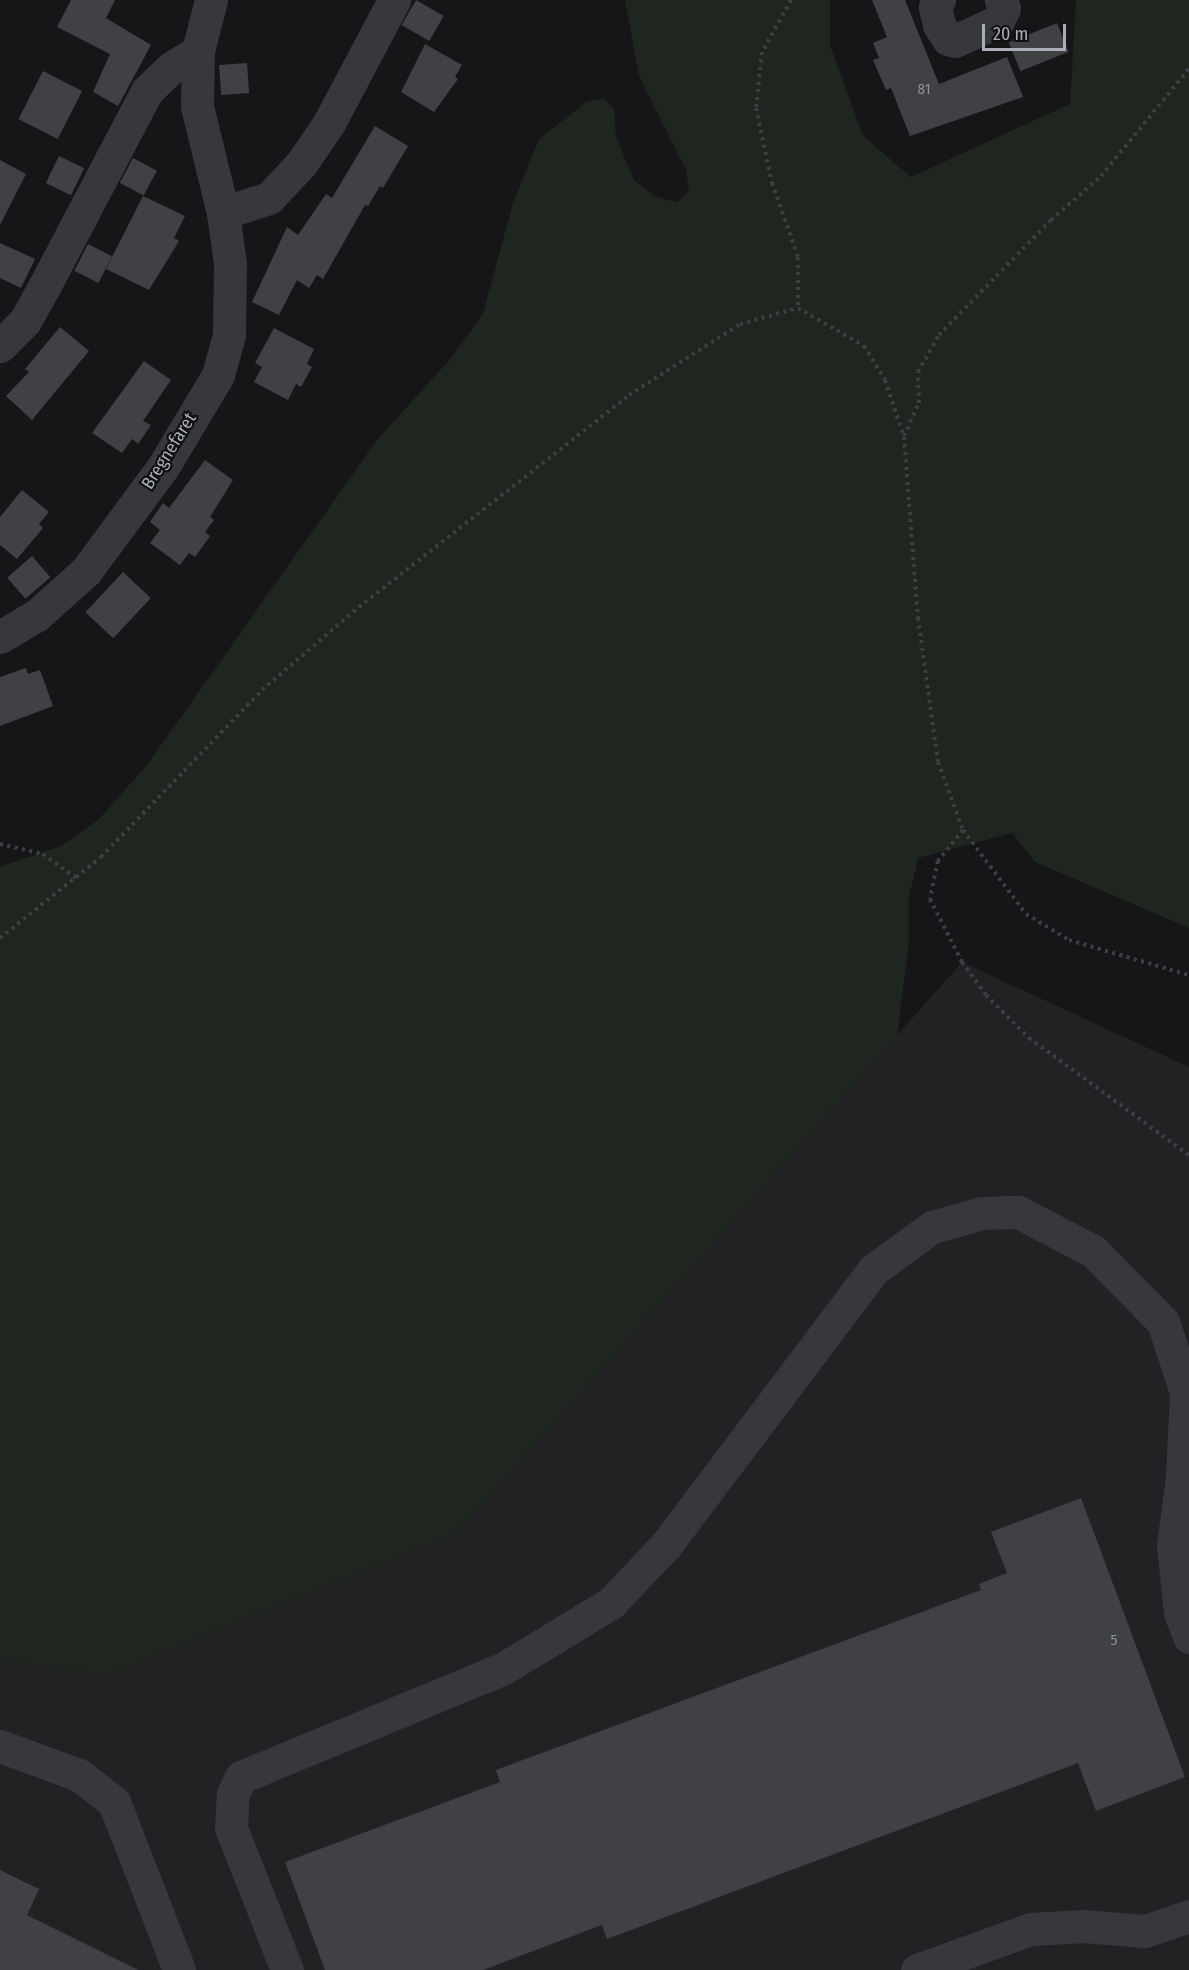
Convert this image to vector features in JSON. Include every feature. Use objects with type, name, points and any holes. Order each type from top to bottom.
[{"type":"street","name":"Bregnefaret","points":[[0,637],[37,615],[86,571],[163,467],[218,375],[229,335],[230,263],[223,213],[196,106],[198,51],[211,0]]},
{"type":"street","points":[[223,213],[269,198],[301,164],[328,123],[394,0]]},
{"type":"street","points":[[939,0],[935,7],[939,25],[948,39],[955,41],[998,21],[1004,8],[1001,0]]},
{"type":"street","points":[[0,346],[25,321],[147,91],[171,68],[198,51]]},
{"type":"street","points":[[286,1970],[231,1828],[233,1794],[241,1777],[504,1668],[611,1603],[666,1545],[873,1270],[932,1227],[982,1213],[1018,1212],[1093,1251],[1163,1322],[1186,1392],[1182,1478],[1173,1545],[1180,1613],[1189,1637]]},
{"type":"street","points":[[0,1746],[79,1775],[114,1802],[179,1970]]},
{"type":"street","points":[[917,1970],[1030,1929],[1083,1926],[1145,1931],[1189,1916]]},
{"type":"path","points":[[791,0],[762,52],[756,108],[772,183],[798,256],[798,308]]},
{"type":"path","points":[[904,437],[920,403],[918,372],[939,335],[1051,220],[1101,176],[1189,69]]},
{"type":"path","points":[[0,938],[54,897],[124,834],[262,690],[359,607],[629,394],[740,324],[798,308],[864,346],[885,380],[904,437],[918,618],[938,762],[963,830],[1026,914],[1069,940],[1189,975]]},
{"type":"path","points":[[963,830],[938,861],[930,899],[962,962],[986,995],[1029,1038],[1189,1155]]},
{"type":"path","points":[[0,844],[43,854],[76,878]]},
{"type":"shaded area","points":[[625,0],[830,0],[830,45],[863,136],[911,177],[1070,104],[1076,0],[1189,0],[1189,928],[1035,862],[1012,833],[918,858],[909,897],[909,942],[897,1036],[457,1533],[107,1675],[0,1659],[0,867],[61,846],[98,820],[147,765],[377,440],[452,357],[483,314],[513,203],[539,139],[586,102],[604,99],[614,109],[616,137],[634,180],[654,196],[677,202],[689,191],[686,170],[639,76]]},
{"type":"shaded area","points":[[962,962],[1189,1067],[1189,1970],[0,1970],[0,1659],[107,1675],[457,1533]]},
{"type":"building","points":[[71,0],[115,0],[106,18],[151,45],[118,106],[93,92],[110,54],[57,27]]},
{"type":"building","points":[[416,0],[444,16],[429,41],[402,25]]},
{"type":"building","points":[[872,0],[905,0],[939,84],[1007,57],[1023,97],[910,136],[891,88],[886,90],[873,60],[879,58],[873,43],[887,37]]},
{"type":"building","points":[[1057,23],[1069,52],[1020,71],[1009,42]]},
{"type":"building","points":[[425,44],[462,65],[455,77],[458,79],[434,112],[401,92]]},
{"type":"building","points":[[247,63],[249,93],[221,95],[219,65]]},
{"type":"building","points":[[43,71],[82,91],[58,139],[18,119]]},
{"type":"building","points":[[375,126],[408,146],[383,188],[380,186],[368,206],[365,205],[323,279],[317,275],[309,288],[297,280],[279,315],[252,302],[287,227],[298,235],[326,194],[332,198]]},
{"type":"building","points":[[59,156],[84,168],[71,195],[46,183]]},
{"type":"building","points":[[133,158],[157,171],[144,195],[120,183]]},
{"type":"building","points":[[0,160],[26,174],[0,225]]},
{"type":"building","points":[[143,196],[185,216],[174,238],[179,241],[149,290],[106,269]]},
{"type":"building","points":[[0,243],[35,259],[21,288],[0,278]]},
{"type":"building","points":[[88,244],[112,256],[98,283],[74,271]]},
{"type":"building","points":[[60,327],[89,351],[32,420],[6,396],[29,372],[25,369]]},
{"type":"building","points":[[274,328],[314,349],[307,364],[312,367],[301,387],[296,384],[288,400],[254,382],[262,367],[255,363]]},
{"type":"building","points":[[144,361],[171,380],[143,421],[151,425],[138,444],[132,439],[122,453],[92,433]]},
{"type":"building","points":[[205,460],[233,480],[210,517],[214,520],[205,532],[210,536],[195,557],[189,553],[180,565],[150,543],[160,530],[150,522],[163,503],[169,508]]},
{"type":"building","points":[[22,490],[49,512],[39,524],[43,528],[17,559],[0,545],[0,517]]},
{"type":"building","points":[[32,556],[50,577],[25,599],[7,578]]},
{"type":"building","points":[[123,572],[151,598],[113,638],[85,612]]},
{"type":"building","points":[[26,668],[28,674],[40,670],[53,706],[0,726],[0,677]]},
{"type":"building","points":[[1081,1498],[1185,1777],[1096,1811],[1078,1763],[607,1939],[602,1925],[483,1970],[325,1970],[285,1862],[500,1782],[496,1770],[981,1590],[979,1584],[1007,1573],[991,1532]]},
{"type":"building","points":[[0,1870],[39,1889],[27,1915],[138,1970],[0,1970]]}]
